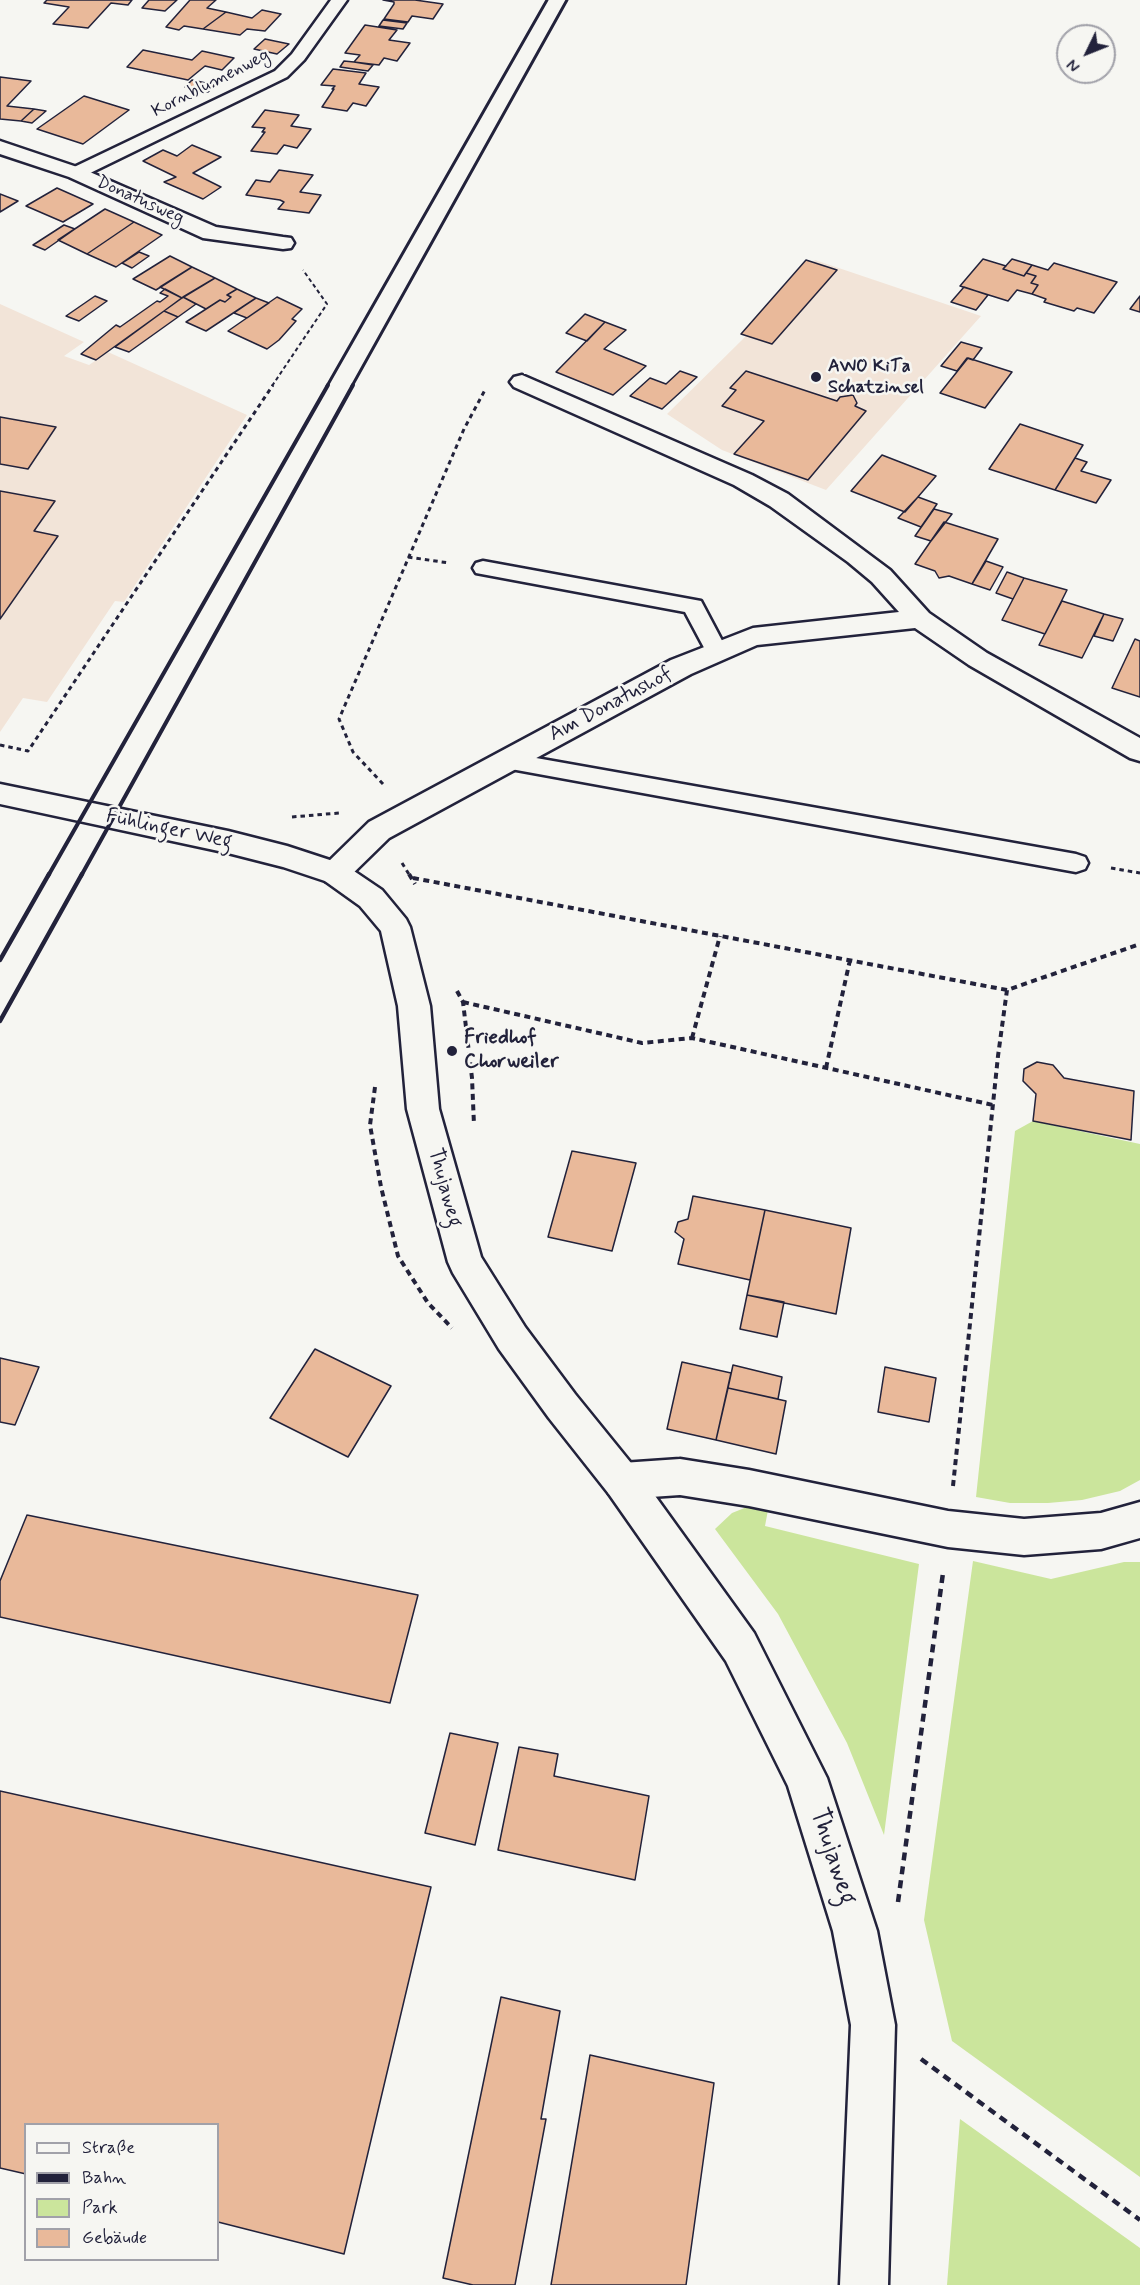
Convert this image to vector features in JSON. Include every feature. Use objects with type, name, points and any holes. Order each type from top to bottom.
[{"type":"street","name":"Donatusweg","points":[[0,147],[76,173],[211,233],[283,243]]},
{"type":"street","points":[[522,382],[743,480],[779,500],[881,576],[920,619],[978,659],[1140,751]]},
{"type":"street","name":"Am Donatushof","points":[[335,873],[379,830],[681,667],[753,637],[920,619]]},
{"type":"street","name":"Fühlinger Weg","points":[[0,794],[228,842],[287,857],[335,873]]},
{"type":"street","name":"Thujaweg","points":[[335,873],[371,898],[395,927],[414,1006],[423,1109],[442,1187],[465,1262],[512,1338],[562,1407],[622,1481],[740,1647],[806,1778],[855,1931],[873,2025],[864,2285]]},
{"type":"street","points":[[622,1481],[680,1477],[749,1488],[948,1529],[1024,1537],[1101,1531],[1140,1520]]},
{"type":"lane","points":[[315,0],[338,1]]},
{"type":"lane","name":"Kornblumenweg","points":[[76,173],[281,74],[298,57],[338,1]]},
{"type":"lane","points":[[483,568],[693,606],[717,652]]},
{"type":"lane","points":[[508,761],[1076,863]]},
{"type":"path","points":[[0,745],[28,751],[327,304],[283,243]]},
{"type":"path","points":[[386,787],[353,752],[339,719],[464,429],[487,387],[522,382]]},
{"type":"path","points":[[408,556],[483,568]]},
{"type":"path","points":[[379,830],[413,878],[416,888]]},
{"type":"path","points":[[413,878],[1007,990],[1140,944]]},
{"type":"path","points":[[692,1038],[720,936]]},
{"type":"path","points":[[826,1068],[850,960]]},
{"type":"path","points":[[453,984],[463,1002],[472,1078],[474,1130]]},
{"type":"path","points":[[898,1903],[948,1529],[1007,990]]},
{"type":"path","points":[[463,1002],[642,1043],[692,1038],[993,1105]]},
{"type":"path","points":[[376,1080],[370,1125],[381,1187],[398,1256],[428,1304],[458,1334]]},
{"type":"path","points":[[873,2025],[1140,2220]]},
{"type":"shaded area","name":"AWO KiTa Schatzinsel","points":[[815,260],[981,316],[826,490],[722,450],[667,414],[742,340]]},
{"type":"shaded area","points":[[0,304],[84,342],[64,356],[89,365],[108,352],[247,415],[124,602],[115,601],[47,702],[23,698],[0,732]]},
{"type":"green space","points":[[1033,1121],[1140,1144],[1140,1480],[1120,1491],[1082,1500],[1010,1503],[976,1497],[1015,1131]]},
{"type":"green space","points":[[747,1507],[768,1510],[765,1526],[919,1564],[884,1835],[847,1743],[778,1614],[715,1529],[732,1513]]},
{"type":"green space","points":[[973,1561],[1051,1579],[1124,1562],[1140,1562],[1140,2177],[952,2041],[924,1920]]},
{"type":"green space","points":[[960,2119],[1140,2248],[1140,2285],[947,2285]]},
{"type":"building","points":[[47,0],[132,0],[128,5],[111,3],[88,28],[53,24],[69,7],[44,3]]},
{"type":"building","points":[[149,0],[177,0],[165,11],[142,8]]},
{"type":"building","points":[[190,0],[216,0],[207,8],[226,12],[203,29],[184,26],[179,30],[166,27]]},
{"type":"building","points":[[383,0],[415,0],[443,4],[433,19],[412,16],[408,22],[384,19],[394,2]]},
{"type":"building","points":[[262,10],[281,14],[265,31],[247,29],[240,35],[203,29],[226,12],[252,18]]},
{"type":"building","points":[[383,20],[407,23],[403,29],[379,26]]},
{"type":"building","points":[[365,25],[397,30],[389,40],[410,43],[397,61],[384,58],[379,65],[354,62],[360,55],[345,53]]},
{"type":"building","points":[[265,39],[289,44],[277,54],[254,49]]},
{"type":"building","points":[[143,50],[192,60],[202,51],[234,58],[222,70],[205,66],[188,80],[127,67]]},
{"type":"building","points":[[344,61],[373,65],[368,71],[340,67]]},
{"type":"building","points":[[333,69],[366,73],[359,84],[379,87],[366,106],[353,103],[347,111],[322,107],[335,86],[321,85]]},
{"type":"building","points":[[0,77],[31,81],[7,106],[34,109],[21,121],[0,119]]},
{"type":"building","points":[[192,80],[215,85],[208,92],[185,87]]},
{"type":"building","points":[[84,96],[129,110],[83,144],[37,129]]},
{"type":"building","points":[[34,109],[46,111],[32,123],[21,121]]},
{"type":"building","points":[[265,110],[299,115],[291,126],[311,129],[297,148],[284,145],[277,154],[251,151],[265,132],[262,132],[265,128],[252,127]]},
{"type":"building","points":[[192,145],[221,157],[193,173],[221,187],[203,199],[164,182],[176,177],[143,161],[163,150],[177,156]]},
{"type":"building","points":[[279,170],[313,175],[300,192],[321,195],[309,213],[278,209],[284,202],[246,195],[256,180],[270,182]]},
{"type":"building","points":[[57,188],[93,204],[63,222],[26,206]]},
{"type":"building","points":[[0,194],[18,201],[0,212]]},
{"type":"building","points":[[105,209],[134,222],[87,254],[58,240]]},
{"type":"building","points":[[134,222],[162,235],[116,267],[87,254]]},
{"type":"building","points":[[64,225],[75,229],[45,250],[33,245]]},
{"type":"building","points":[[139,252],[149,256],[132,268],[122,263]]},
{"type":"building","points":[[170,256],[192,267],[156,290],[133,279]]},
{"type":"building","points":[[983,259],[1006,266],[1003,269],[1024,276],[1026,273],[1036,276],[1031,283],[1038,285],[1032,294],[1017,290],[1008,301],[960,286]]},
{"type":"building","points":[[1012,259],[1032,265],[1024,276],[1003,269]]},
{"type":"building","points":[[806,260],[837,270],[772,344],[741,334]]},
{"type":"building","points":[[1054,263],[1117,282],[1094,313],[1077,308],[1074,311],[1044,302],[1046,299],[1032,294],[1038,285],[1031,283],[1036,276],[1026,273],[1032,265],[1048,270]]},
{"type":"building","points":[[192,267],[215,278],[182,298],[160,287]]},
{"type":"building","points":[[215,278],[237,289],[227,295],[231,297],[225,302],[220,300],[206,309],[183,297]]},
{"type":"building","points":[[964,287],[988,295],[976,310],[951,302]]},
{"type":"building","points":[[165,289],[182,298],[96,360],[81,354],[116,325],[120,327],[168,296],[160,293]]},
{"type":"building","points":[[237,289],[256,298],[206,331],[186,322],[220,300],[225,302],[231,297],[227,295]]},
{"type":"building","points":[[95,296],[107,301],[79,321],[66,316]]},
{"type":"building","points":[[1140,296],[1140,312],[1130,309]]},
{"type":"building","points":[[183,297],[196,304],[178,317],[164,311]]},
{"type":"building","points":[[277,297],[302,309],[292,319],[296,321],[279,340],[267,349],[228,331]]},
{"type":"building","points":[[256,298],[269,303],[247,318],[234,313]]},
{"type":"building","points":[[164,311],[178,317],[129,352],[115,347]]},
{"type":"building","points":[[585,314],[605,322],[587,341],[566,333]]},
{"type":"building","points":[[605,322],[626,330],[604,349],[646,366],[613,395],[556,372]]},
{"type":"building","points":[[961,342],[982,348],[973,360],[967,358],[957,371],[941,366]]},
{"type":"building","points":[[968,358],[1012,372],[985,408],[940,393]]},
{"type":"building","points":[[680,371],[697,377],[662,409],[630,396],[650,378],[666,384]]},
{"type":"building","points":[[746,371],[837,401],[840,397],[853,395],[857,403],[855,406],[866,411],[808,480],[734,454],[764,421],[722,406],[736,390],[730,388]]},
{"type":"building","points":[[0,417],[56,427],[28,469],[0,464]]},
{"type":"building","points":[[1020,424],[1083,445],[1055,490],[989,469]]},
{"type":"building","points":[[882,455],[936,476],[905,512],[851,491]]},
{"type":"building","points":[[1075,458],[1087,462],[1081,471],[1111,480],[1096,503],[1055,490]]},
{"type":"building","points":[[0,491],[55,501],[34,531],[58,536],[0,619]]},
{"type":"building","points":[[918,497],[937,504],[921,527],[898,518]]},
{"type":"building","points":[[934,509],[952,514],[931,541],[915,536]]},
{"type":"building","points":[[944,522],[998,539],[972,584],[949,576],[939,578],[935,571],[915,564]]},
{"type":"building","points":[[986,561],[1003,567],[990,590],[972,584]]},
{"type":"building","points":[[1007,572],[1024,578],[1013,599],[996,593]]},
{"type":"building","points":[[1024,578],[1067,590],[1045,634],[1002,620]]},
{"type":"building","points":[[1062,601],[1104,614],[1082,658],[1039,645]]},
{"type":"building","points":[[1104,614],[1123,619],[1113,641],[1094,636]]},
{"type":"building","points":[[1135,639],[1140,641],[1140,697],[1112,688]]},
{"type":"building","points":[[1037,1062],[1053,1065],[1064,1078],[1134,1091],[1131,1140],[1033,1121],[1036,1094],[1023,1081],[1024,1069]]},
{"type":"building","points":[[572,1151],[636,1163],[612,1251],[548,1237]]},
{"type":"building","points":[[693,1196],[765,1210],[750,1280],[678,1264],[684,1239],[675,1232],[678,1222],[688,1219]]},
{"type":"building","points":[[765,1210],[851,1228],[836,1314],[747,1295]]},
{"type":"building","points":[[747,1295],[784,1302],[777,1337],[740,1329]]},
{"type":"building","points":[[315,1349],[391,1386],[348,1457],[270,1418]]},
{"type":"building","points":[[0,1358],[39,1367],[15,1425],[0,1422]]},
{"type":"building","points":[[682,1362],[731,1373],[716,1440],[667,1429]]},
{"type":"building","points":[[733,1365],[782,1377],[778,1399],[728,1388]]},
{"type":"building","points":[[885,1367],[936,1378],[929,1422],[878,1412]]},
{"type":"building","points":[[728,1388],[786,1401],[776,1454],[716,1440]]},
{"type":"building","points":[[27,1515],[418,1595],[390,1703],[0,1617],[0,1581]]},
{"type":"building","points":[[450,1733],[498,1743],[475,1845],[425,1833]]},
{"type":"building","points":[[519,1747],[558,1754],[554,1776],[649,1796],[635,1880],[498,1850]]},
{"type":"building","points":[[0,1791],[431,1887],[344,2254],[219,2222],[219,2123],[24,2123],[24,2174],[0,2168]]},
{"type":"building","points":[[501,1997],[560,2011],[541,2119],[546,2119],[515,2285],[473,2285],[443,2278]]},
{"type":"building","points":[[590,2055],[714,2083],[686,2285],[551,2285]]},
{"type":"railway","points":[[327,386],[547,0]]},
{"type":"railway","points":[[352,386],[567,0]]},
{"type":"railway","points":[[48,876],[328,385]]},
{"type":"railway","points":[[81,876],[353,385]]},
{"type":"railway","points":[[0,960],[49,874]]},
{"type":"railway","points":[[0,1021],[82,874]]},
{"type":"place","name":"AWO KiTa Schatzinsel","points":[[816,377]]},
{"type":"place","name":"Friedhof Chorweiler","points":[[452,1051]]}]
